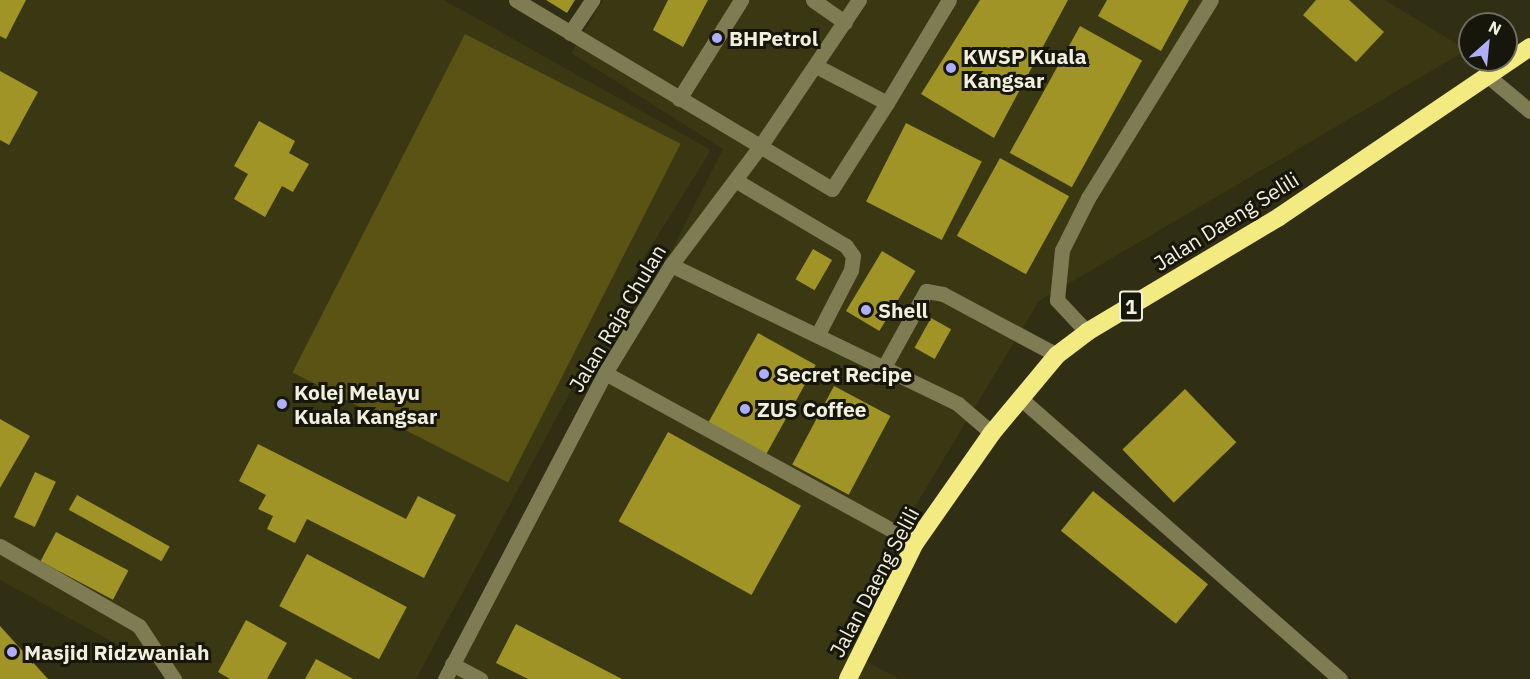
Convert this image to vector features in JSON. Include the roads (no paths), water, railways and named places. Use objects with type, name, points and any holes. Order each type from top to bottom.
[{"type":"highway","name":"Jalan Daeng Selili","points":[[848,679],[915,543],[992,433],[1057,355],[1087,332],[1279,217],[1489,77],[1530,47]]},
{"type":"street","points":[[516,0],[759,148],[832,189],[949,0]]},
{"type":"street","points":[[570,33],[592,0]]},
{"type":"street","points":[[679,99],[741,0]]},
{"type":"street","points":[[813,0],[845,22]]},
{"type":"street","name":"Jalan Raja Chulan","points":[[444,679],[605,373],[671,265],[759,148],[860,0]]},
{"type":"street","points":[[1087,332],[1057,300],[1062,250],[1088,198],[1211,0]]},
{"type":"street","points":[[816,66],[887,103]]},
{"type":"street","points":[[1489,77],[1530,111]]},
{"type":"street","points":[[735,180],[846,246],[853,256],[851,270],[818,334]]},
{"type":"street","points":[[671,265],[818,334],[958,404],[992,433]]},
{"type":"street","points":[[884,367],[916,304],[926,291],[943,294],[1057,355]]},
{"type":"street","points":[[605,373],[915,543]]},
{"type":"street","points":[[1020,398],[1340,679]]},
{"type":"street","points":[[0,546],[139,626],[174,679]]},
{"type":"street","points":[[452,664],[480,679]]},
{"type":"place","name":"BHPetrol","points":[[717,38]]},
{"type":"place","name":"KWSP Kuala Kangsar","points":[[951,68]]},
{"type":"place","name":"Shell","points":[[866,310]]},
{"type":"place","name":"Secret Recipe","points":[[764,374]]},
{"type":"place","name":"Kolej Melayu Kuala Kangsar","points":[[282,404]]},
{"type":"place","name":"ZUS Coffee","points":[[745,409]]},
{"type":"place","name":"Masjid Ridzwaniah","points":[[12,652]]}]
